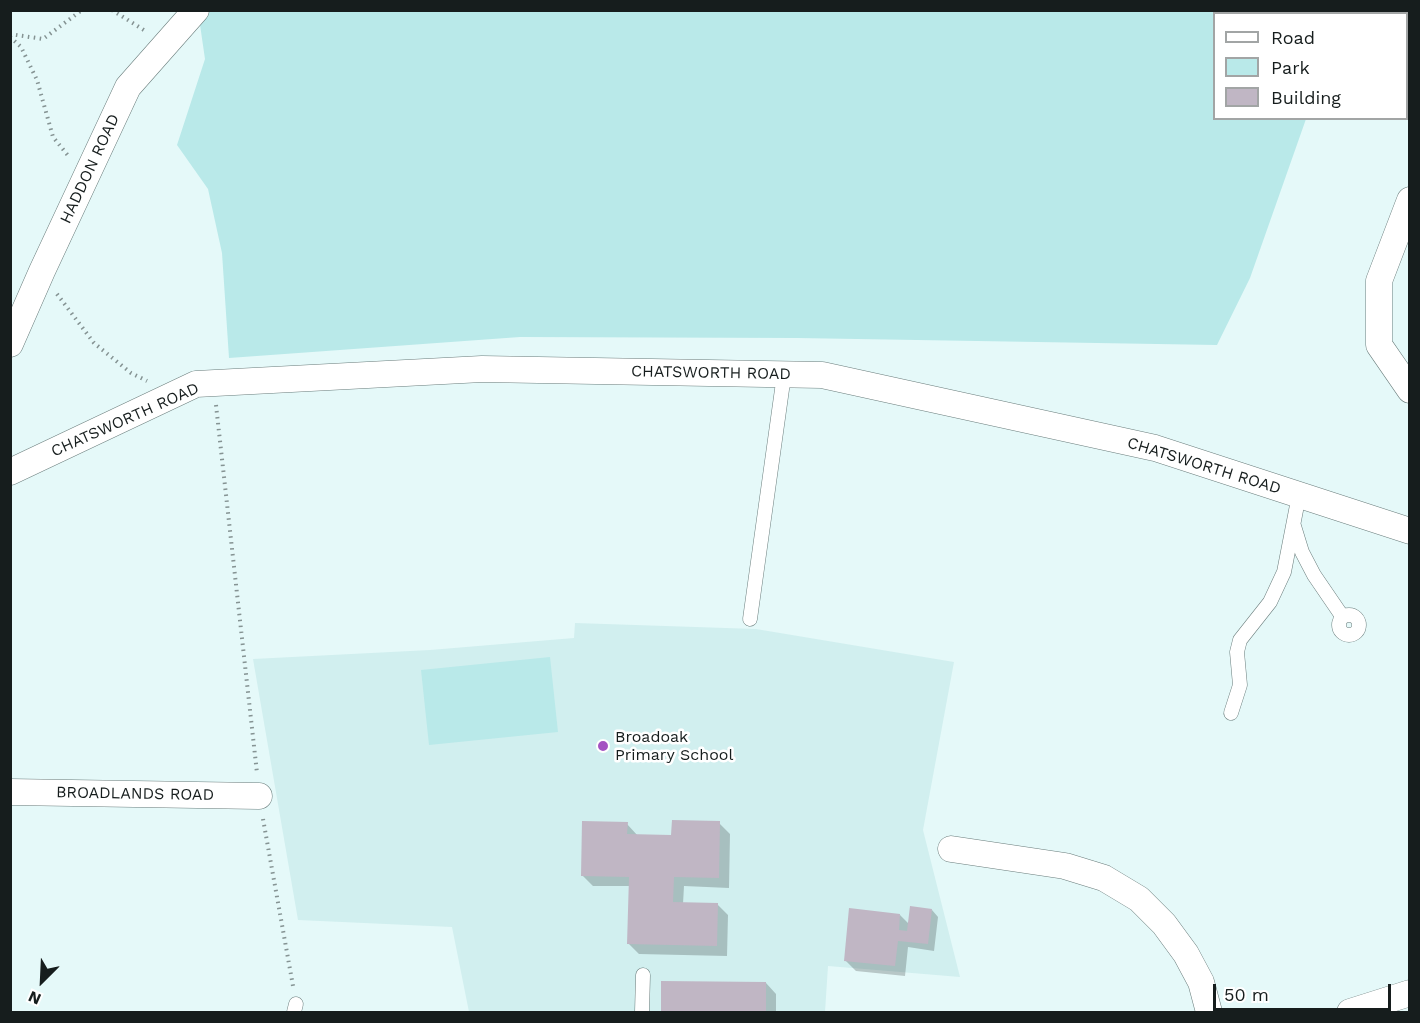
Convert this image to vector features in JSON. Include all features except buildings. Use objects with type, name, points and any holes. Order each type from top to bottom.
[{"type":"street","name":"HADDON ROAD","points":[[10,344],[128,87],[196,10]]},
{"type":"street","points":[[1410,200],[1379,280],[1379,345],[1410,390]]},
{"type":"street","name":"CHATSWORTH ROAD","points":[[10,472],[196,384],[482,369],[822,375],[1155,448],[1410,531]]},
{"type":"street","name":"BROADLANDS ROAD","points":[[10,792],[259,796]]},
{"type":"street","points":[[951,849],[1065,866],[1104,879],[1139,899],[1164,924],[1186,954],[1200,982],[1209,1012]]},
{"type":"street","points":[[1350,1012],[1410,993]]},
{"type":"lane","points":[[750,619],[784,375]]},
{"type":"lane","points":[[1231,713],[1240,685],[1237,652],[1240,640],[1270,602],[1280,582],[1299,495]]},
{"type":"lane","points":[[1293,523],[1302,552],[1314,575],[1342,616]]},
{"type":"lane","points":[[642,1012],[643,975]]},
{"type":"path","points":[[10,36],[43,39],[82,10]]},
{"type":"path","points":[[112,10],[166,44]]},
{"type":"path","points":[[10,36],[21,47],[37,80],[53,137],[86,178]]},
{"type":"path","points":[[42,271],[94,343],[131,373],[174,394]]},
{"type":"path","points":[[214,383],[259,796],[295,1008]]},
{"type":"shaded area","name":"Broadoak Primary School","points":[[575,623],[756,629],[954,662],[923,830],[960,977],[828,966],[825,1012],[469,1012],[452,927],[298,920],[253,659],[430,650],[574,638]]},
{"type":"green space","points":[[198,11],[1409,11],[1409,56],[1408,12],[1213,12],[1213,120],[1306,120],[1250,278],[1217,345],[797,338],[520,337],[229,358],[222,253],[208,189],[177,145],[205,59]]},
{"type":"green space","points":[[550,657],[558,732],[429,745],[421,670]]},
{"type":"place","name":"Broadoak Primary School","points":[[603,746]]}]
